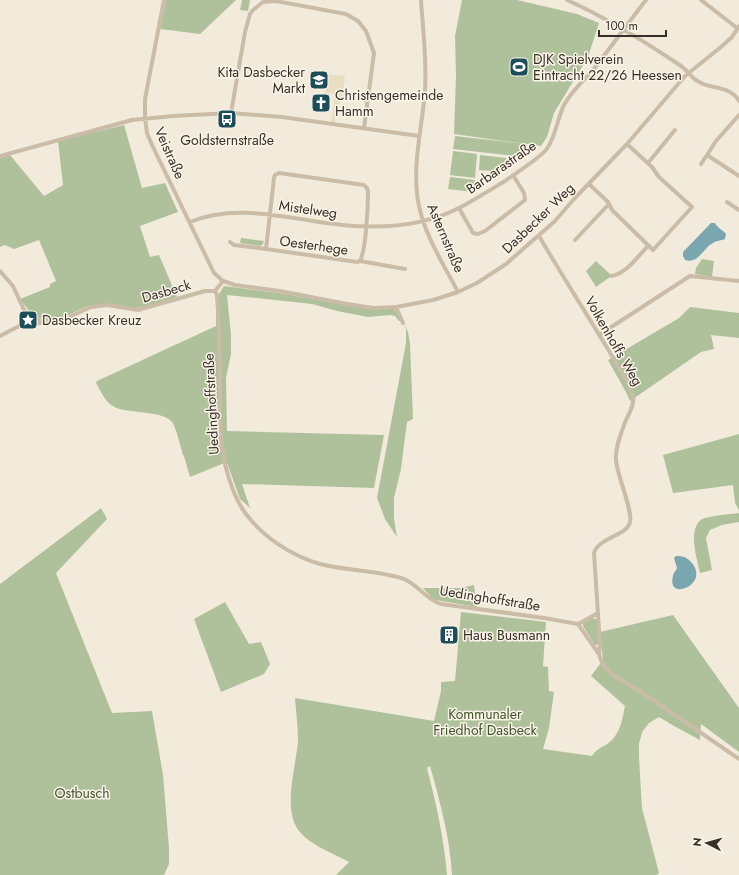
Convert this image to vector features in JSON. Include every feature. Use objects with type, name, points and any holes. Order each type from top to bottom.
[{"type":"street","name":"Veistraße","points":[[164,0],[146,89],[145,118],[148,133],[152,145],[214,274],[223,281]]},
{"type":"street","name":"Asternstraße","points":[[421,0],[425,50],[425,75],[424,101],[418,136],[416,182],[423,220],[458,292]]},
{"type":"street","points":[[567,0],[595,12],[624,29],[682,66],[688,73],[701,83],[715,86],[732,93],[739,101]]},
{"type":"street","name":"Barbarastraße","points":[[423,220],[459,208],[513,175],[545,150],[553,138],[564,105],[646,0]]},
{"type":"street","points":[[701,0],[738,27]]},
{"type":"street","points":[[231,113],[250,14],[252,10],[263,2],[276,1],[346,14],[358,21],[366,32],[374,53],[364,128]]},
{"type":"street","name":"Dasbecker Weg","points":[[223,281],[234,285],[280,291],[369,308],[396,307],[433,300],[458,292],[477,283],[506,264],[539,236],[627,144],[662,101],[688,73],[732,37],[738,27]]},
{"type":"street","points":[[0,156],[132,120],[231,113],[282,117],[418,136]]},
{"type":"street","points":[[701,164],[716,141],[739,115]]},
{"type":"street","points":[[648,163],[675,130]]},
{"type":"street","points":[[589,184],[609,204],[612,210],[653,250],[673,230],[692,207],[659,177],[652,166],[627,144]]},
{"type":"street","points":[[707,155],[739,176]]},
{"type":"street","name":"Oesterhege","points":[[266,249],[274,178],[277,174],[284,173],[364,185],[367,188],[366,227],[363,255],[360,261]]},
{"type":"street","points":[[459,208],[473,233],[478,234],[485,231],[525,200],[524,193],[513,175]]},
{"type":"street","points":[[727,202],[739,210]]},
{"type":"street","points":[[575,240],[609,204]]},
{"type":"street","name":"Mistelweg","points":[[190,222],[222,214],[245,213],[366,227],[398,225],[423,220]]},
{"type":"street","name":"Volkenhoffs Weg","points":[[539,236],[628,383],[633,399],[633,404],[620,436],[616,458],[617,467],[630,512],[631,522],[628,527],[595,548],[598,613]]},
{"type":"street","name":"Oesterhege","points":[[230,242],[234,245],[320,258],[357,262],[360,261],[405,269]]},
{"type":"street","points":[[611,276],[617,275],[625,269],[648,246]]},
{"type":"street","points":[[0,271],[13,286],[24,310],[21,325]]},
{"type":"street","points":[[599,335],[690,276],[739,280]]},
{"type":"street","points":[[215,291],[223,281]]},
{"type":"street","name":"Dasbeck","points":[[0,336],[21,325],[60,321],[91,307],[107,305],[138,310],[205,291],[215,291]]},
{"type":"street","name":"Uedinghoffstraße","points":[[215,291],[217,295],[218,312],[221,440],[224,458],[232,485],[245,513],[254,523],[273,540],[294,553],[320,564],[403,579],[417,587],[431,600],[441,604],[578,624]]},
{"type":"street","points":[[396,307],[403,323]]},
{"type":"street","points":[[24,310],[42,322]]},
{"type":"street","points":[[598,654],[600,645],[598,613],[578,624],[598,654],[602,664],[610,673],[649,697],[739,759]]},
{"type":"green space","points":[[166,0],[236,0],[200,34],[160,29]]},
{"type":"green space","points":[[242,0],[250,0],[248,11],[240,10]]},
{"type":"green space","name":"DJK Spielverein Eintracht 22/26 Heessen","points":[[462,0],[517,0],[577,14],[599,23],[588,57],[554,113],[547,137],[541,146],[526,144],[524,157],[453,149],[455,136],[525,144],[454,134],[456,76],[455,36]]},
{"type":"green space","points":[[124,125],[142,188],[165,183],[178,212],[140,226],[150,257],[159,255],[177,297],[151,305],[130,308],[94,305],[59,319],[49,320],[40,318],[29,310],[20,299],[50,287],[50,284],[56,281],[39,240],[14,249],[5,245],[0,247],[0,158],[10,155],[44,196],[63,185],[58,141]]},
{"type":"green space","points":[[453,151],[477,154],[475,178],[450,175]]},
{"type":"green space","points":[[480,155],[506,158],[504,172],[479,170]]},
{"type":"green space","points":[[450,177],[475,180],[473,192],[448,189]]},
{"type":"green space","points":[[241,238],[264,241],[260,246],[240,243]]},
{"type":"green space","points":[[702,259],[714,261],[712,277],[695,274],[696,268]]},
{"type":"green space","points":[[596,261],[610,274],[610,277],[596,287],[586,271]]},
{"type":"green space","points":[[224,286],[279,293],[365,308],[394,309],[397,313],[401,321],[399,321],[395,316],[390,315],[368,317],[312,304],[227,295],[231,335],[231,354],[226,378],[227,431],[384,435],[374,488],[242,484],[250,508],[240,499],[227,463],[190,477],[174,425],[167,418],[151,413],[123,410],[115,407],[106,400],[96,383],[97,381],[216,326],[216,299]]},
{"type":"green space","points":[[690,307],[739,313],[739,338],[711,335],[714,349],[701,352],[630,401],[608,360],[679,318]]},
{"type":"green space","points":[[399,314],[408,332],[410,344],[413,419],[407,422],[401,469],[394,498],[394,519],[397,537],[385,519],[377,498],[406,343],[406,329]]},
{"type":"green space","points":[[739,434],[739,510],[735,503],[733,485],[673,493],[663,455]]},
{"type":"green space","name":"Ostbusch","points":[[101,508],[107,519],[56,573],[112,713],[152,711],[163,775],[169,864],[164,875],[0,875],[0,584]]},
{"type":"green space","points":[[739,513],[739,522],[722,525],[710,530],[706,538],[712,570],[700,573],[694,544],[697,524],[705,518]]},
{"type":"green space","points":[[474,585],[477,607],[436,600],[432,598],[423,588],[461,588]]},
{"type":"green space","points":[[225,602],[249,644],[261,642],[270,664],[264,674],[221,692],[194,619]]},
{"type":"green space","name":"Kommunaler Friedhof Dasbeck","points":[[461,612],[546,622],[543,666],[548,667],[549,691],[554,692],[549,728],[543,749],[592,756],[597,750],[607,744],[618,732],[625,706],[591,676],[603,660],[600,632],[673,615],[739,708],[739,752],[701,724],[700,740],[659,717],[649,723],[642,732],[639,744],[639,757],[642,808],[659,873],[657,875],[452,875],[447,834],[430,766],[427,768],[434,794],[444,848],[447,875],[336,875],[349,862],[316,845],[299,831],[294,822],[291,811],[291,788],[298,741],[295,698],[434,721],[441,691],[441,682],[455,681]]},
{"type":"green space","points":[[591,618],[597,619],[597,645],[595,645],[583,626],[583,622]]},
{"type":"shaded area","points":[[324,74],[345,76],[342,101],[337,105],[335,124],[331,123],[335,94],[325,93],[326,84],[323,84]]},
{"type":"water","points":[[711,223],[715,223],[726,234],[725,239],[716,241],[710,245],[694,260],[685,260],[683,252]]},
{"type":"water","points":[[676,556],[687,558],[692,563],[696,571],[696,578],[687,588],[676,588],[673,584],[673,575],[677,568],[674,558]]},
{"type":"place","name":"DJK Spielverein Eintracht 22/26 Heessen","points":[[519,67]]},
{"type":"place","name":"Kita Dasbecker Markt","points":[[319,80]]},
{"type":"place","name":"Christengemeinde Hamm","points":[[321,103]]},
{"type":"place","name":"Goldsternstraße","points":[[227,119]]},
{"type":"place","name":"Dasbecker Kreuz","points":[[28,320]]},
{"type":"place","name":"Haus Busmann","points":[[449,635]]}]
